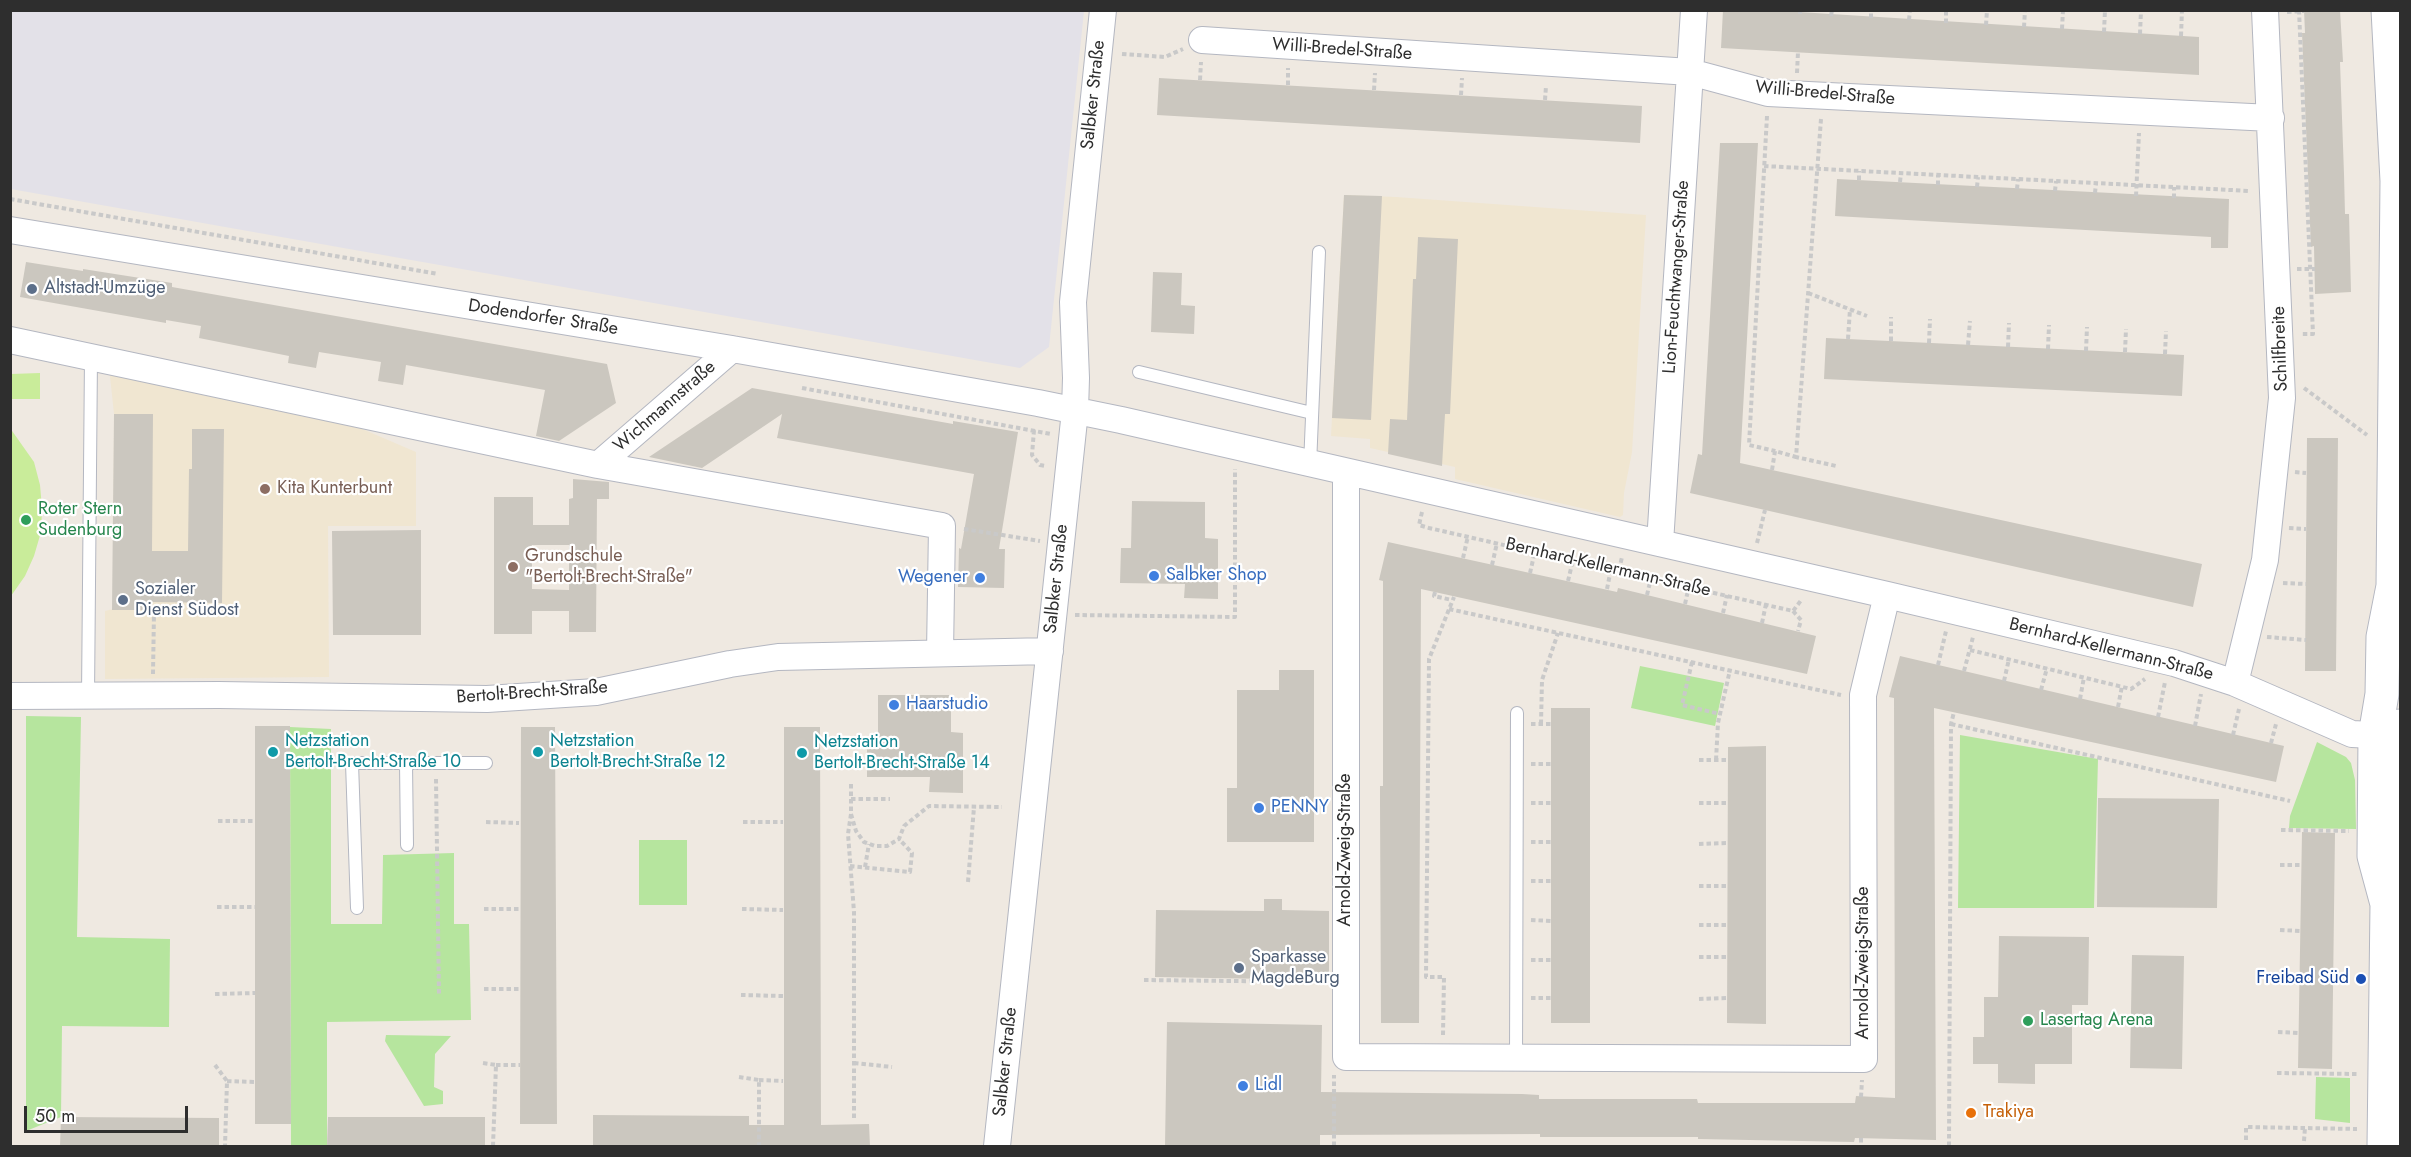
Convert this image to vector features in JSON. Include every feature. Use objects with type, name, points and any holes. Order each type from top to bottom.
[{"type":"main road","points":[[2372,1138],[2387,904],[2397,855],[2399,776],[2392,733],[2382,694],[2383,637],[2398,596],[2399,181],[2393,25]]},
{"type":"main road","points":[[2387,904],[2373,856],[2374,831],[2392,733]]},
{"type":"street","name":"Salbker Straße","points":[[997,1146],[1075,411],[1077,378],[1073,302],[1103,10]]},
{"type":"street","name":"Lion-Feuchtwanger-Straße","points":[[1660,543],[1694,10]]},
{"type":"street","name":"Schilfbreite","points":[[2235,697],[2265,560],[2282,398],[2271,118],[2273,12]]},
{"type":"street","name":"Willi-Bredel-Straße","points":[[1202,40],[1690,72],[1768,93],[2271,118]]},
{"type":"street","name":"Dodendorfer Straße","points":[[10,230],[732,349],[1075,411]]},
{"type":"street","points":[[10,340],[598,465],[942,526],[940,653]]},
{"type":"street","name":"Wichmannstraße","points":[[598,465],[732,349]]},
{"type":"street","name":"Bernhard-Kellermann-Straße","points":[[1075,411],[1752,564],[2174,663],[2235,697],[2352,734],[2392,733]]},
{"type":"street","name":"Arnold-Zweig-Straße","points":[[1347,473],[1346,1057],[1864,1059],[1863,700],[1887,595]]},
{"type":"street","name":"Bertolt-Brecht-Straße","points":[[10,696],[487,699],[596,692],[730,664],[778,657],[1050,651]]},
{"type":"lane","points":[[1310,465],[1319,252]]},
{"type":"lane","points":[[88,696],[90,357]]},
{"type":"lane","points":[[1139,372],[1312,412]]},
{"type":"lane","points":[[1516,1059],[1517,713]]},
{"type":"lane","points":[[357,908],[352,763],[486,763]]},
{"type":"lane","points":[[406,763],[407,845]]},
{"type":"path","points":[[1871,10],[1871,18]]},
{"type":"path","points":[[1909,20],[1910,10]]},
{"type":"path","points":[[1946,22],[1947,10]]},
{"type":"path","points":[[1986,25],[1987,10]]},
{"type":"path","points":[[2024,27],[2025,10]]},
{"type":"path","points":[[2062,29],[2063,10]]},
{"type":"path","points":[[2104,32],[2105,10]]},
{"type":"path","points":[[2140,34],[2141,10]]},
{"type":"path","points":[[2181,36],[2182,10]]},
{"type":"path","points":[[2273,12],[2301,11],[2313,269],[2313,334],[2292,334]]},
{"type":"path","points":[[1122,54],[1165,57]]},
{"type":"path","points":[[2293,70],[2303,69]]},
{"type":"path","points":[[1768,93],[1749,445],[1836,466]]},
{"type":"path","points":[[1796,457],[1823,96]]},
{"type":"path","points":[[2136,196],[2141,112]]},
{"type":"path","points":[[2296,141],[2306,140]]},
{"type":"path","points":[[1764,166],[2275,192]]},
{"type":"path","points":[[1859,180],[1860,171]]},
{"type":"path","points":[[1900,182],[1901,173]]},
{"type":"path","points":[[1938,175],[1938,185]]},
{"type":"path","points":[[1977,187],[1978,177]]},
{"type":"path","points":[[2017,189],[2018,179]]},
{"type":"path","points":[[2055,191],[2056,181]]},
{"type":"path","points":[[2095,193],[2096,183]]},
{"type":"path","points":[[2174,187],[2174,198]]},
{"type":"path","points":[[2292,269],[2313,269]]},
{"type":"path","points":[[1808,294],[1867,316]]},
{"type":"path","points":[[1848,339],[1850,309]]},
{"type":"path","points":[[1890,341],[1891,317]]},
{"type":"path","points":[[1929,343],[1930,319]]},
{"type":"path","points":[[1968,345],[1970,321]]},
{"type":"path","points":[[2008,347],[2009,323]]},
{"type":"path","points":[[2048,348],[2049,325]]},
{"type":"path","points":[[2086,351],[2088,327]]},
{"type":"path","points":[[2125,352],[2126,329]]},
{"type":"path","points":[[2165,354],[2166,331]]},
{"type":"path","points":[[2281,371],[2370,438]]},
{"type":"path","points":[[1034,430],[1032,455],[1040,465],[1053,467]]},
{"type":"path","points":[[1053,615],[1235,617],[1235,447]]},
{"type":"path","points":[[1772,470],[1775,452]]},
{"type":"path","name":"Bernhard-Kellermann-Straße","points":[[1427,491],[1419,525],[1793,611]]},
{"type":"path","points":[[1752,564],[1765,510]]},
{"type":"path","points":[[942,526],[1044,541]]},
{"type":"path","points":[[2285,528],[2306,529]]},
{"type":"path","points":[[1463,558],[1468,536]]},
{"type":"path","points":[[1492,565],[1497,543]]},
{"type":"path","points":[[1530,573],[1535,551]]},
{"type":"path","points":[[1568,581],[1573,560]]},
{"type":"path","points":[[1607,589],[1611,569]]},
{"type":"path","points":[[1647,595],[1651,578]]},
{"type":"path","points":[[1798,631],[1801,620],[1793,611],[1816,579]]},
{"type":"path","points":[[2275,583],[2306,584]]},
{"type":"path","points":[[1685,604],[1689,586]]},
{"type":"path","points":[[1435,592],[1434,596],[1453,598],[1429,659],[1426,977],[1444,977],[1443,1058]]},
{"type":"path","points":[[1723,613],[1727,595]]},
{"type":"path","points":[[1762,623],[1766,604]]},
{"type":"path","points":[[1449,609],[1863,700]]},
{"type":"path","points":[[1938,665],[1951,610]]},
{"type":"path","points":[[153,696],[154,612]]},
{"type":"path","points":[[1964,671],[1979,618]]},
{"type":"path","points":[[1541,724],[1542,680],[1558,633]]},
{"type":"path","points":[[2263,637],[2306,640]]},
{"type":"path","points":[[1970,650],[2131,689],[2149,676]]},
{"type":"path","points":[[2004,681],[2009,659]]},
{"type":"path","points":[[1692,662],[1682,705],[1720,714]]},
{"type":"path","points":[[2042,690],[2047,668]]},
{"type":"path","points":[[1716,760],[1718,723],[1730,670]]},
{"type":"path","points":[[2080,699],[2084,677]]},
{"type":"path","points":[[2157,678],[2175,682]]},
{"type":"path","points":[[2158,717],[2165,680]]},
{"type":"path","points":[[2118,708],[2122,686]]},
{"type":"path","points":[[2193,689],[2211,695]]},
{"type":"path","points":[[2195,726],[2202,692]]},
{"type":"path","points":[[2235,697],[2249,710]]},
{"type":"path","points":[[2233,735],[2235,697]]},
{"type":"path","points":[[1949,1146],[1951,724],[1954,712]]},
{"type":"path","points":[[2271,743],[2276,721],[2286,725]]},
{"type":"path","points":[[1951,724],[2290,801]]},
{"type":"path","points":[[1699,760],[1728,760]]},
{"type":"path","points":[[436,763],[439,994]]},
{"type":"path","points":[[851,784],[848,834],[854,912],[854,1118]]},
{"type":"path","points":[[851,799],[890,800]]},
{"type":"path","points":[[1699,803],[1728,803]]},
{"type":"path","points":[[851,814],[856,831],[864,842],[887,846],[899,839],[904,826],[928,806],[1002,807]]},
{"type":"path","points":[[968,882],[974,807]]},
{"type":"path","points":[[218,821],[255,821]]},
{"type":"path","points":[[486,822],[519,823]]},
{"type":"path","points":[[743,822],[783,822]]},
{"type":"path","points":[[2281,830],[2374,831]]},
{"type":"path","points":[[850,866],[910,872],[912,853],[899,839]]},
{"type":"path","points":[[1699,844],[1728,843]]},
{"type":"path","points":[[866,867],[869,844]]},
{"type":"path","points":[[2280,865],[2301,865]]},
{"type":"path","points":[[1699,885],[1728,886]]},
{"type":"path","points":[[217,907],[255,907]]},
{"type":"path","points":[[484,909],[520,909]]},
{"type":"path","points":[[742,909],[783,910]]},
{"type":"path","points":[[1699,925],[1728,925]]},
{"type":"path","points":[[2280,930],[2300,931]]},
{"type":"path","points":[[1699,957],[1728,957]]},
{"type":"path","points":[[2279,978],[2300,978]]},
{"type":"path","points":[[1144,980],[1322,982]]},
{"type":"path","points":[[484,989],[520,989]]},
{"type":"path","points":[[215,994],[255,993]]},
{"type":"path","points":[[741,995],[783,996]]},
{"type":"path","points":[[1699,999],[1728,998]]},
{"type":"path","points":[[2278,1032],[2299,1033]]},
{"type":"path","points":[[1334,1146],[1334,1058],[1346,1057]]},
{"type":"path","points":[[483,1063],[520,1065]]},
{"type":"path","points":[[854,1063],[892,1067]]},
{"type":"path","points":[[215,1065],[226,1081],[225,1146]]},
{"type":"path","points":[[492,1146],[496,1065]]},
{"type":"path","points":[[2277,1073],[2359,1074]]},
{"type":"path","points":[[739,1077],[783,1081]]},
{"type":"path","points":[[759,1080],[759,1146]]},
{"type":"path","points":[[226,1081],[255,1082]]},
{"type":"path","points":[[2246,1140],[2246,1126],[2305,1127],[2372,1138]]},
{"type":"path","points":[[2304,1141],[2305,1127]]},
{"type":"path","points":[[1860,1138],[1861,1146]]},
{"type":"shaded area","points":[[11,10],[1084,11],[1049,347],[1020,368],[11,189]]},
{"type":"shaded area","points":[[1344,195],[1646,215],[1632,452],[1624,493],[1623,515],[1620,517],[1455,479],[1455,467],[1370,448],[1370,439],[1331,436]]},
{"type":"shaded area","name":"Kita Kunterbunt","points":[[109,367],[332,416],[416,452],[416,526],[328,526],[329,677],[105,679],[105,611],[113,609],[114,414]]},
{"type":"green space","points":[[40,373],[40,399],[11,399],[11,374]]},
{"type":"green space","name":"Roter Stern Sudenburg","points":[[10,428],[34,462],[40,485],[42,508],[41,532],[34,556],[25,576],[11,596]]},
{"type":"green space","points":[[1640,666],[1724,683],[1715,726],[1631,708]]},
{"type":"green space","points":[[26,716],[81,717],[77,937],[170,939],[169,1027],[62,1026],[61,1117],[26,1131]]},
{"type":"green space","points":[[290,727],[331,729],[331,924],[382,924],[383,855],[454,853],[454,924],[469,924],[471,1020],[327,1022],[327,1146],[291,1146]]},
{"type":"green space","points":[[1960,735],[2098,759],[2094,908],[1958,908]]},
{"type":"green space","points":[[2317,742],[2346,757],[2351,763],[2355,780],[2356,829],[2289,828],[2290,816]]},
{"type":"green space","points":[[639,840],[687,840],[687,905],[639,905]]},
{"type":"green space","points":[[386,1035],[451,1036],[435,1054],[434,1087],[443,1091],[443,1104],[424,1106],[385,1041]]},
{"type":"green space","points":[[2316,1077],[2350,1078],[2350,1123],[2315,1119]]},
{"type":"building","points":[[1723,10],[1767,10],[2199,37],[2199,75],[1721,48]]},
{"type":"building","points":[[2304,10],[2340,10],[2345,214],[2349,214],[2351,292],[2315,294],[2302,33],[2305,33]]},
{"type":"building","points":[[1159,78],[1642,106],[1640,143],[1157,115]]},
{"type":"building","points":[[1720,143],[1758,143],[1740,463],[2202,564],[2193,607],[1690,493],[1698,454],[1702,455]]},
{"type":"building","points":[[1837,179],[2229,199],[2228,248],[2211,248],[2211,237],[1835,216]]},
{"type":"building","points":[[1344,195],[1382,196],[1371,420],[1332,418]]},
{"type":"building","points":[[1418,237],[1458,239],[1450,414],[1445,414],[1442,466],[1388,454],[1390,419],[1407,420],[1413,279],[1416,279]]},
{"type":"building","points":[[26,262],[172,283],[172,287],[607,364],[616,403],[559,441],[536,436],[545,390],[406,365],[403,385],[378,381],[381,362],[319,352],[316,368],[288,363],[289,356],[199,338],[201,326],[166,320],[166,323],[20,297]]},
{"type":"building","points":[[1153,272],[1182,273],[1181,305],[1195,306],[1194,334],[1151,332]]},
{"type":"building","points":[[1826,338],[2184,355],[2182,396],[1824,379]]},
{"type":"building","points":[[752,388],[953,424],[953,421],[1018,432],[999,549],[1005,549],[1004,588],[958,587],[959,548],[961,549],[974,474],[777,438],[782,414],[702,468],[649,457]]},
{"type":"building","name":"Kita Kunterbunt","points":[[114,414],[153,414],[152,551],[188,551],[192,429],[224,429],[222,603],[151,602],[151,610],[112,610]]},
{"type":"building","points":[[2307,438],[2338,438],[2336,671],[2305,671]]},
{"type":"building","name":"Grundschule \"Bertolt-Brecht-Straße\"","points":[[573,479],[609,482],[609,499],[597,499],[596,632],[569,632],[569,611],[532,611],[532,634],[494,634],[494,497],[533,497],[533,525],[569,525],[569,499],[573,498]],"holes":[[[532,545],[569,545],[569,590],[532,589]]]},
{"type":"building","points":[[1132,501],[1205,502],[1205,538],[1218,539],[1218,599],[1184,598],[1185,584],[1120,583],[1121,548],[1131,548]]},
{"type":"building","points":[[421,530],[421,635],[333,635],[332,531]]},
{"type":"building","points":[[1388,542],[1617,592],[1618,588],[1816,636],[1807,674],[1421,589],[1419,1023],[1381,1023],[1380,786],[1383,786],[1383,581],[1379,580]]},
{"type":"building","points":[[1900,656],[2284,746],[2276,782],[1934,708],[1936,1140],[1855,1138],[1854,1142],[1698,1139],[1698,1137],[1540,1137],[1540,1134],[1320,1135],[1320,1146],[1165,1146],[1167,1022],[1322,1025],[1321,1092],[1522,1094],[1539,1095],[1539,1099],[1697,1099],[1698,1103],[1855,1103],[1856,1096],[1895,1098],[1894,698],[1889,697]]},
{"type":"building","points":[[1279,670],[1314,670],[1314,842],[1227,842],[1227,788],[1237,788],[1237,690],[1279,690]]},
{"type":"building","points":[[878,695],[951,695],[951,732],[963,733],[963,793],[929,792],[930,777],[867,777],[867,746],[878,746]]},
{"type":"building","points":[[1551,708],[1590,708],[1590,1023],[1551,1023]]},
{"type":"building","points":[[255,726],[290,726],[291,1124],[255,1124]]},
{"type":"building","points":[[521,727],[555,727],[557,1124],[520,1124]]},
{"type":"building","points":[[784,727],[820,727],[821,1125],[869,1124],[870,1146],[593,1146],[593,1115],[749,1116],[749,1125],[784,1125]]},
{"type":"building","points":[[1766,746],[1766,1024],[1727,1023],[1728,747]]},
{"type":"building","points":[[2098,798],[2219,799],[2217,908],[2097,907]]},
{"type":"building","points":[[2302,832],[2335,833],[2332,1069],[2298,1068]]},
{"type":"building","points":[[1264,899],[1282,899],[1282,910],[1329,911],[1329,980],[1155,977],[1156,910],[1264,911]]},
{"type":"building","name":"Lasertag Arena","points":[[1999,936],[2089,937],[2088,1005],[2072,1005],[2072,1064],[2035,1064],[2035,1084],[1998,1083],[1998,1064],[1973,1064],[1973,1037],[1984,1037],[1984,997],[1998,997]]},
{"type":"building","points":[[2132,955],[2184,956],[2182,1069],[2130,1068]]},
{"type":"building","points":[[61,1117],[219,1118],[219,1146],[60,1146]]},
{"type":"building","points":[[328,1117],[485,1117],[485,1146],[327,1146]]},
{"type":"place","name":"Altstadt-Umzüge","points":[[32,289]]},
{"type":"place","name":"Kita Kunterbunt","points":[[265,489]]},
{"type":"place","name":"Roter Stern Sudenburg","points":[[26,520]]},
{"type":"place","name":"Grundschule \"Bertolt-Brecht-Straße\"","points":[[513,567]]},
{"type":"place","name":"Salbker Shop","points":[[1154,576]]},
{"type":"place","name":"Wegener","points":[[980,578]]},
{"type":"place","name":"Sozialer Dienst Südost","points":[[123,600]]},
{"type":"place","name":"Haarstudio","points":[[894,705]]},
{"type":"place","name":"Netzstation Bertolt-Brecht-Straße 10","points":[[273,752]]},
{"type":"place","name":"Netzstation Bertolt-Brecht-Straße 12","points":[[538,752]]},
{"type":"place","name":"Netzstation Bertolt-Brecht-Straße 14","points":[[802,753]]},
{"type":"place","name":"PENNY","points":[[1259,808]]},
{"type":"place","name":"Sparkasse MagdeBurg","points":[[1239,968]]},
{"type":"place","name":"Freibad Süd","points":[[2361,979]]},
{"type":"place","name":"Lasertag Arena","points":[[2028,1021]]},
{"type":"place","name":"Lidl","points":[[1243,1086]]},
{"type":"place","name":"Trakiya","points":[[1971,1113]]}]
